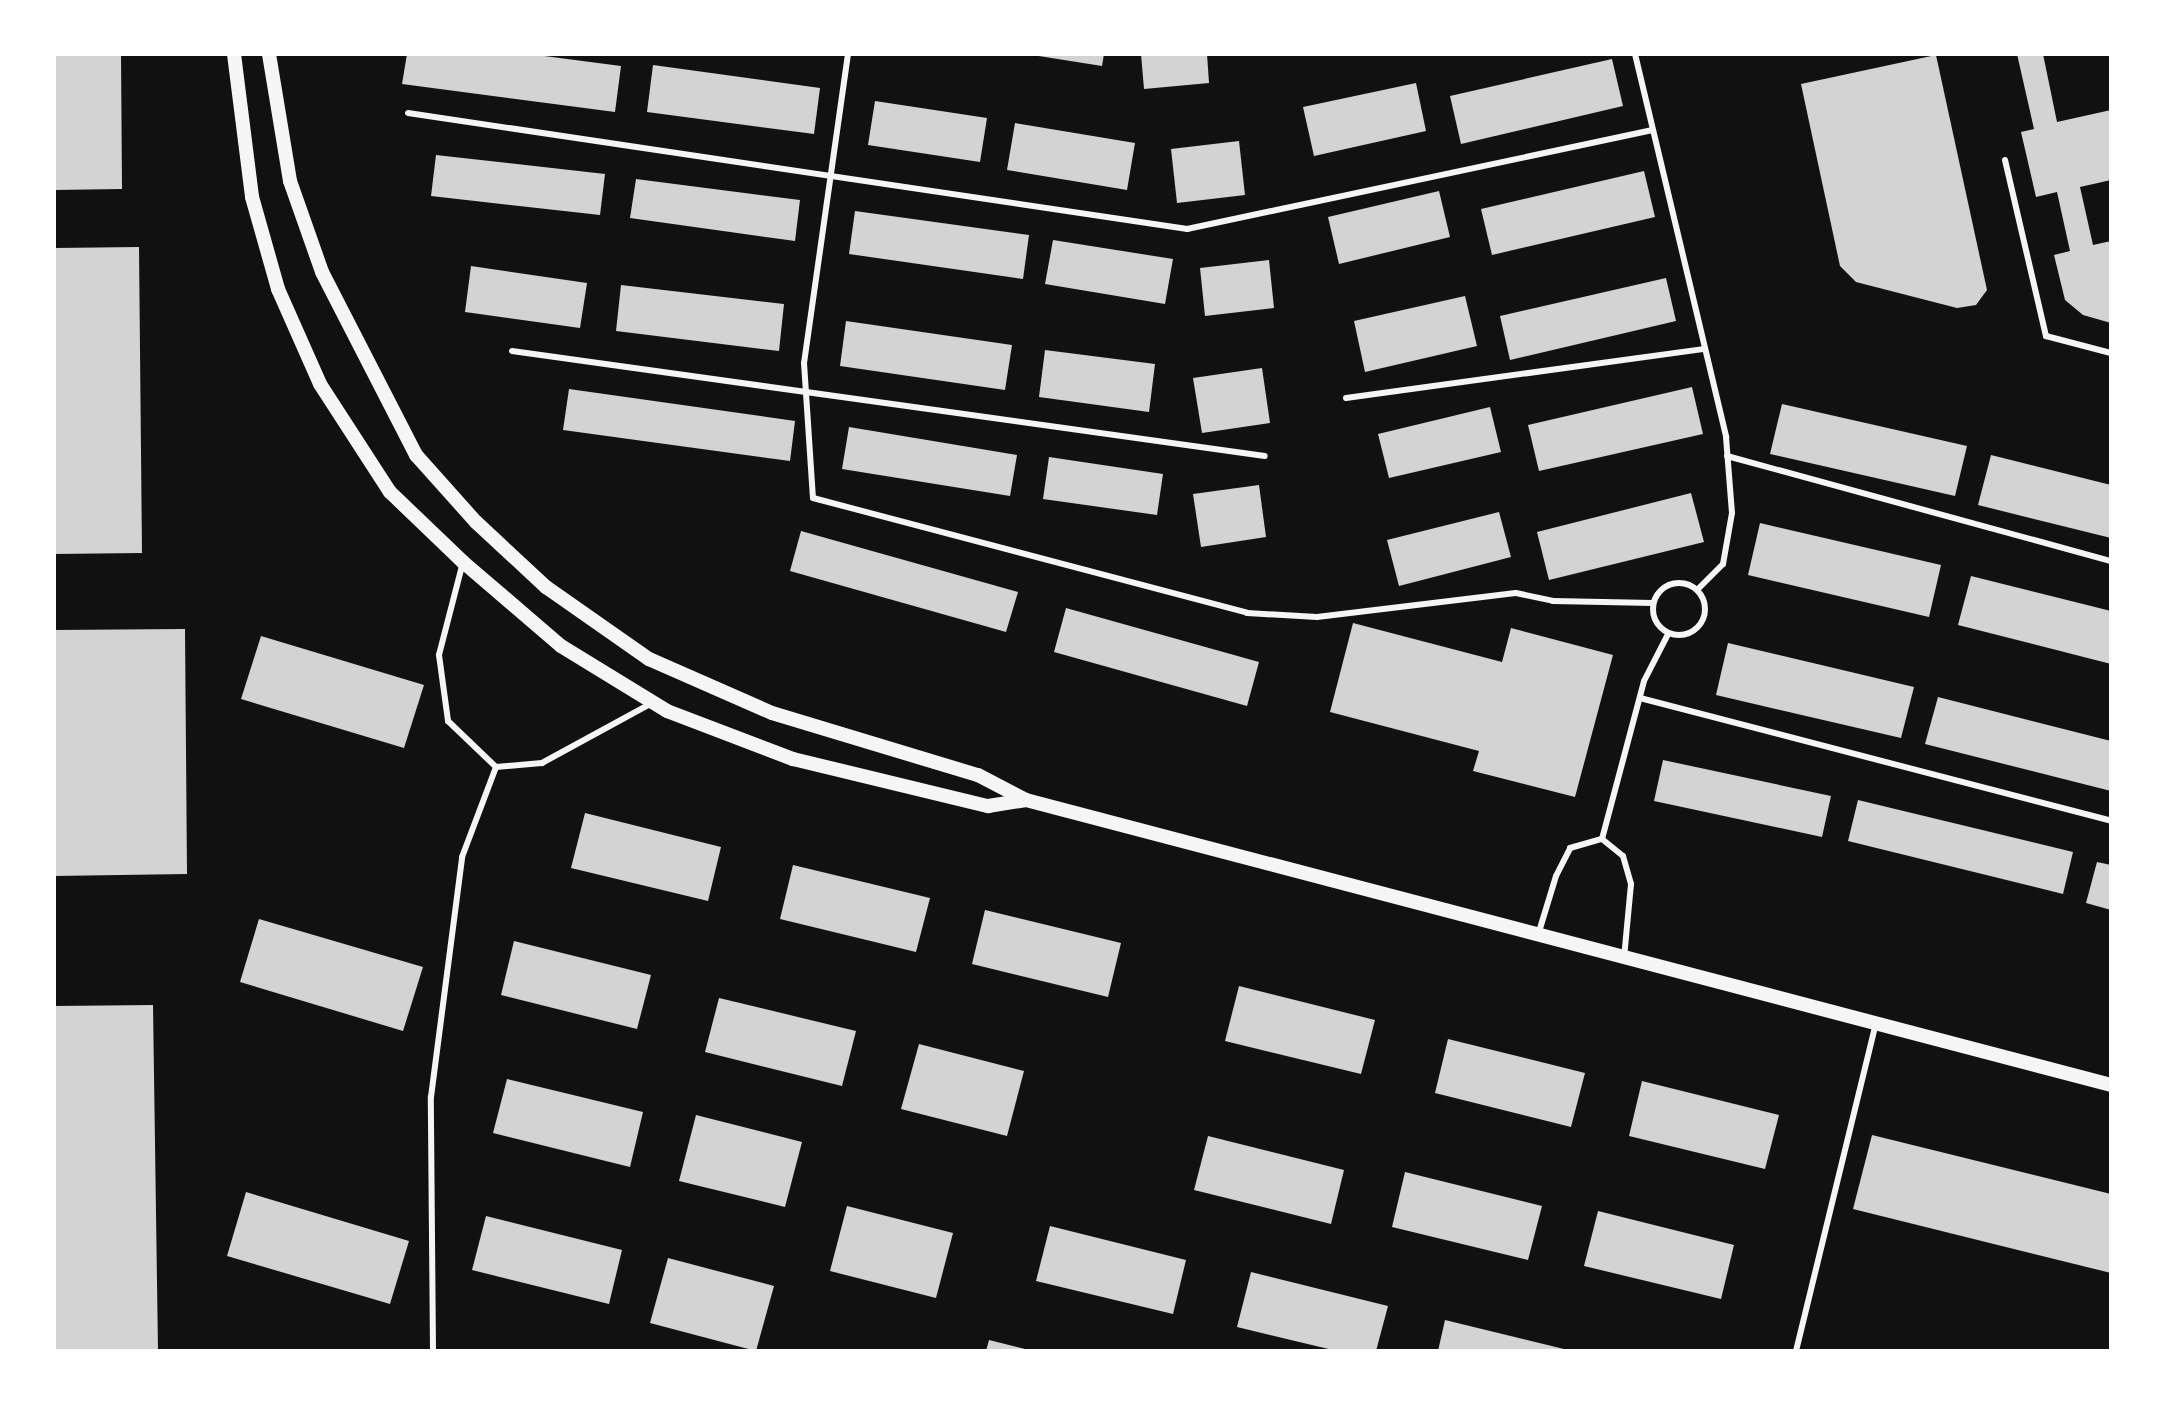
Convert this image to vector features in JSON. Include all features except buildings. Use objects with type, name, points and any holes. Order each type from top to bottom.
[{"type":"street","points":[[234,54],[252,197],[278,289],[320,384],[390,492],[463,562],[561,646],[654,703],[793,759],[988,806],[1026,800]]},
{"type":"street","points":[[269,54],[290,181],[322,272],[416,455],[476,522],[546,587],[649,659],[772,713],[978,775],[1026,800],[2111,1085]]},
{"type":"lane","points":[[848,54],[828,176],[804,363],[813,498],[1247,613],[1317,617],[1516,593],[1553,601],[1653,603]]},
{"type":"lane","points":[[1635,54],[1705,349],[1727,456],[1732,513],[1723,564],[1698,589]]},
{"type":"lane","points":[[408,113],[1187,229],[1653,130]]},
{"type":"lane","points":[[2005,160],[2046,336],[2111,353]]},
{"type":"lane","points":[[1346,398],[1705,349]]},
{"type":"lane","points":[[512,351],[1265,456]]},
{"type":"lane","points":[[1727,456],[2111,561]]},
{"type":"lane","points":[[463,562],[439,655],[448,721],[496,767],[542,763],[654,703]]},
{"type":"lane","points":[[1681,582],[1698,589],[1707,606],[1702,624],[1687,635],[1668,634],[1655,621],[1653,603],[1663,588],[1681,582]]},
{"type":"lane","points":[[1602,839],[1640,698],[1668,634]]},
{"type":"lane","points":[[1640,698],[2111,821]]},
{"type":"lane","points":[[433,1351],[431,1097],[462,857],[496,767]]},
{"type":"lane","points":[[1538,935],[1556,876],[1570,848],[1602,839]]},
{"type":"lane","points":[[1602,839],[1623,856],[1631,884],[1624,958]]},
{"type":"lane","points":[[1796,1351],[1876,1024]]}]
